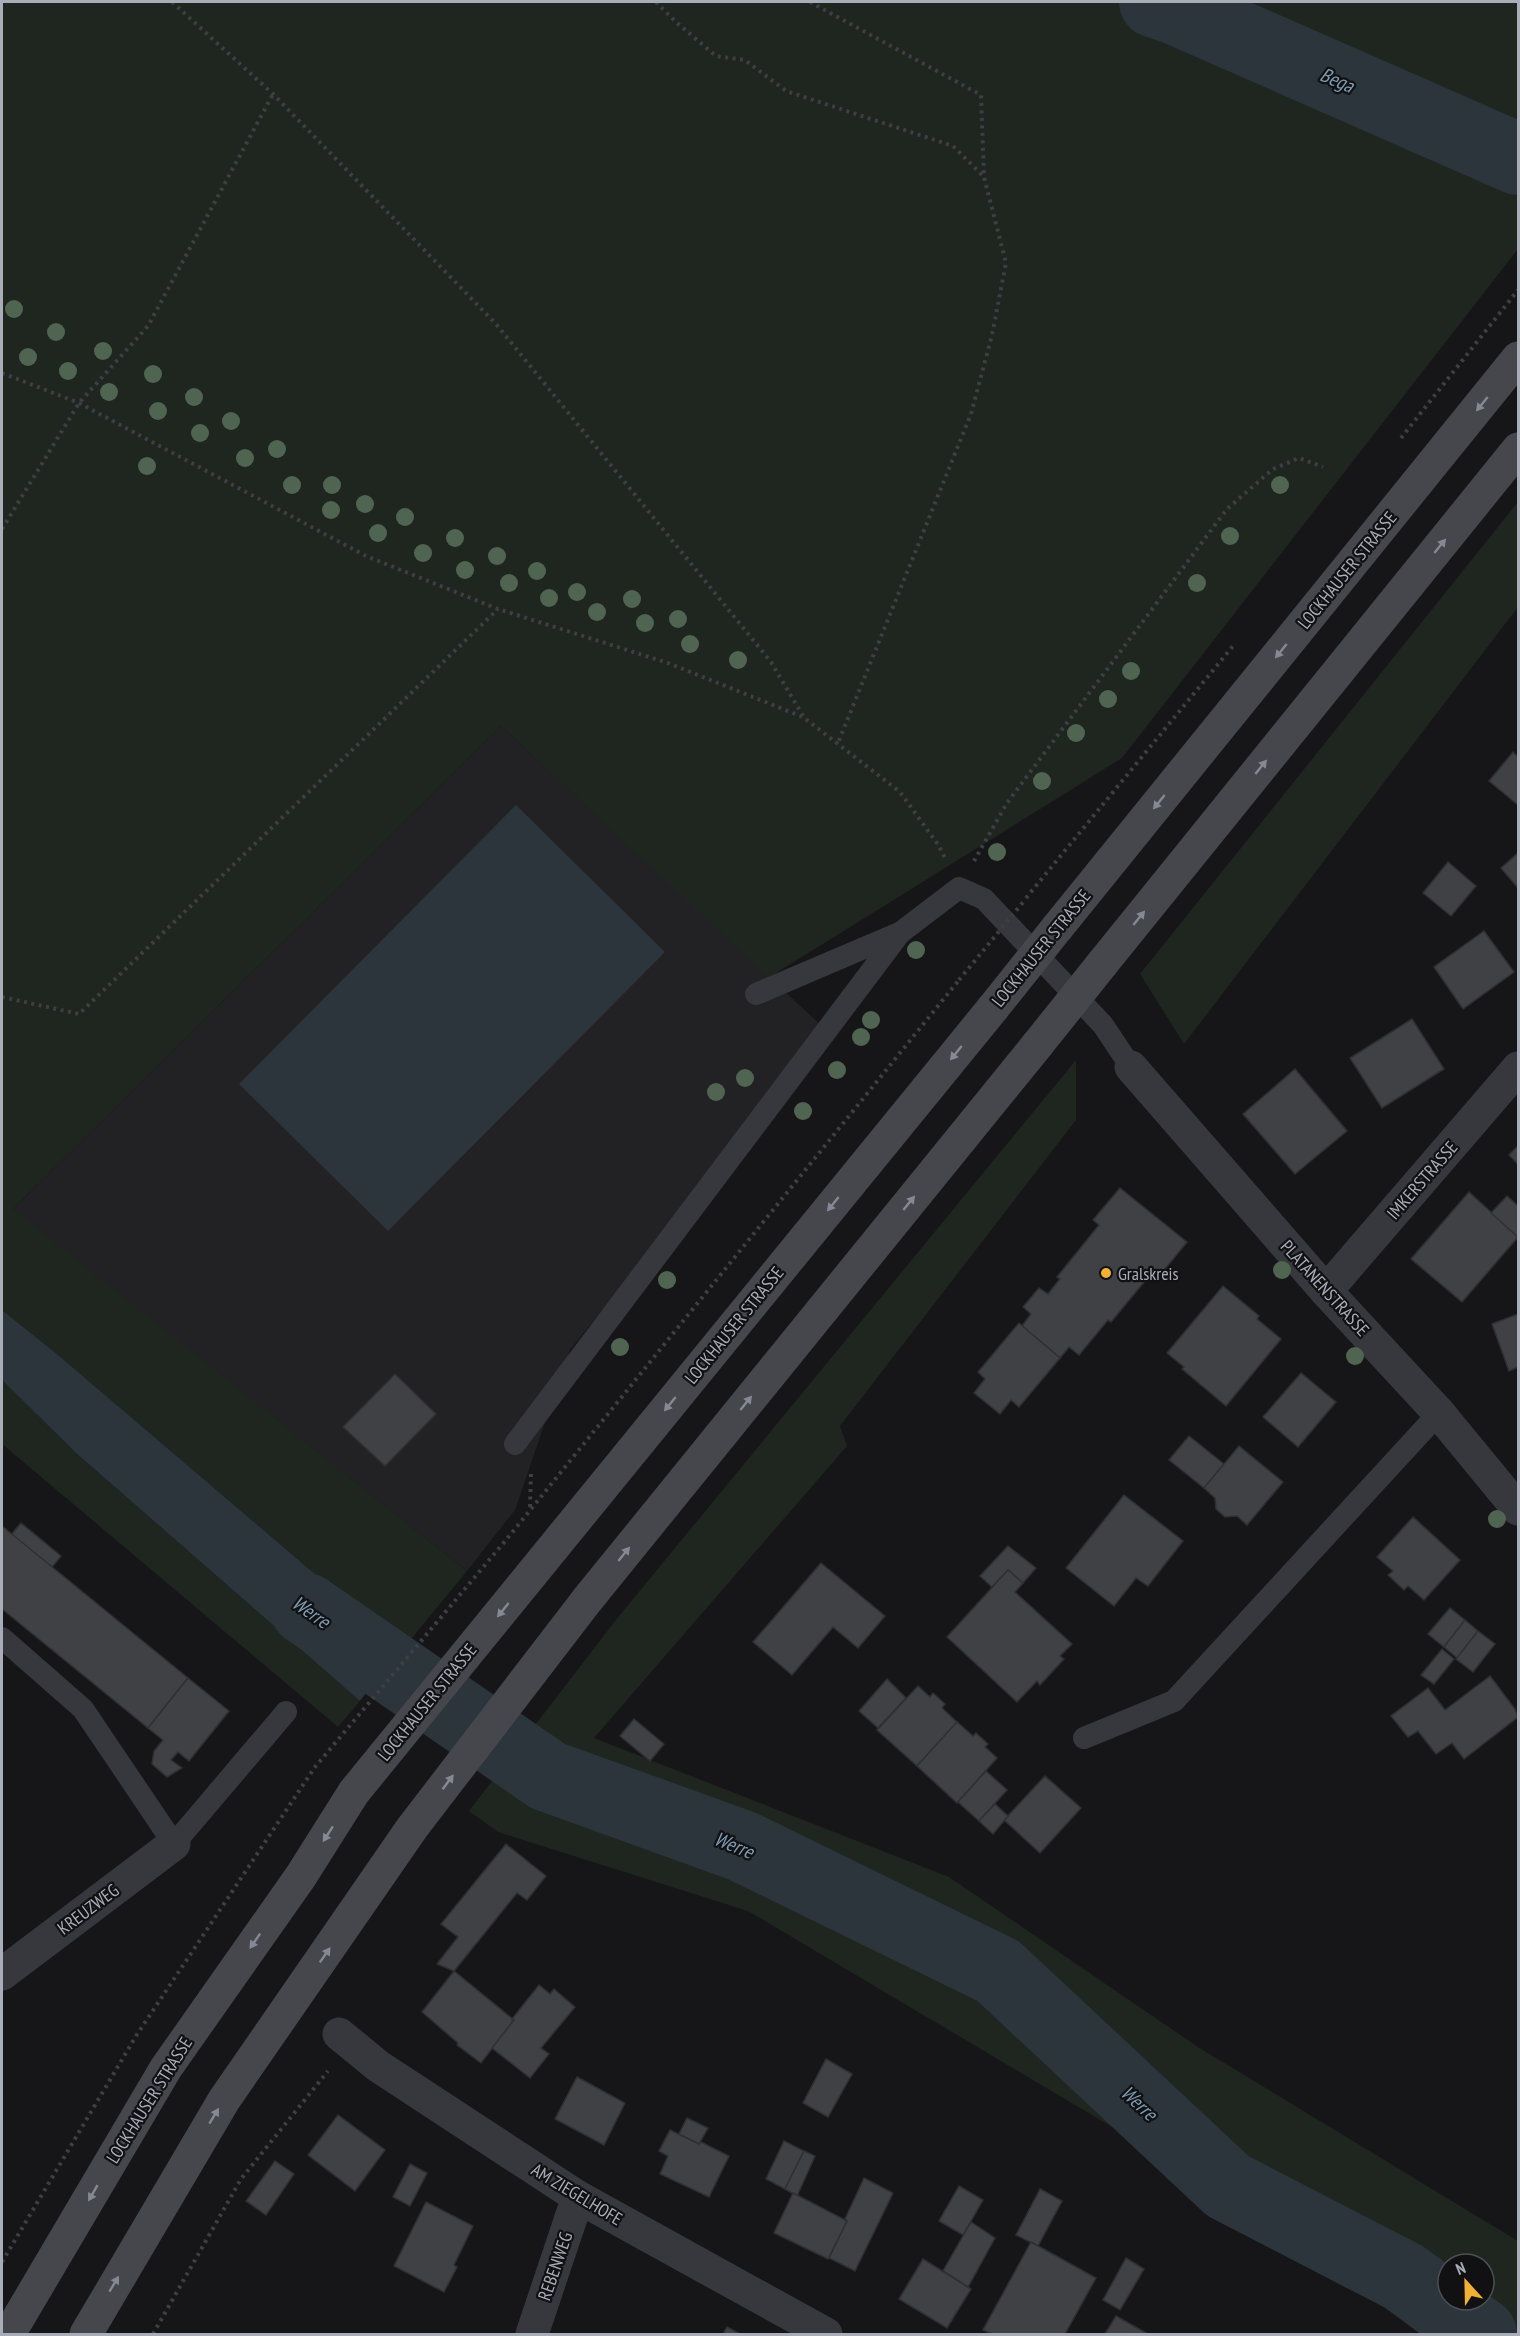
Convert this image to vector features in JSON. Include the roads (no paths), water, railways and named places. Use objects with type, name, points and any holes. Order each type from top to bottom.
[{"type":"main road","name":"LOCKHAUSER STRASSE","points":[[9,2334],[166,2068],[301,1876],[354,1792],[993,1008],[1518,358]]},
{"type":"main road","points":[[86,2334],[224,2100],[412,1828],[587,1600],[1518,449]]},
{"type":"street","name":"PLATANENSTRASSE","points":[[1131,1067],[1326,1291],[1439,1413],[1518,1509]]},
{"type":"street","name":"IMKERSTRASSE","points":[[1326,1291],[1518,1068]]},
{"type":"street","name":"KREUZWEG","points":[[2,1974],[174,1845]]},
{"type":"street","name":"AM ZIEGELHOFE","points":[[339,2034],[378,2066],[578,2197],[826,2334]]},
{"type":"street","name":"REBENWEG","points":[[532,2334],[578,2197]]},
{"type":"lane","points":[[756,994],[900,933],[958,888],[984,899],[1103,1025],[1131,1067]]},
{"type":"lane","points":[[515,1444],[900,933]]},
{"type":"lane","points":[[1084,1738],[1174,1701],[1439,1413]]},
{"type":"lane","points":[[2,1638],[83,1709],[174,1845],[286,1712]]},
{"type":"water","points":[[516,805],[665,952],[388,1231],[239,1084]]},
{"type":"water","points":[[2,1310],[57,1354],[403,1649],[360,1701],[76,1453],[2,1380]]},
{"type":"waterway","name":"Bega","points":[[1155,2],[1174,8],[1518,159]]},
{"type":"waterway","name":"Werre","points":[[306,1609],[548,1776],[742,1846],[998,1971],[1228,2186],[1404,2277],[1481,2334]]},
{"type":"place","name":"Gralskreis","points":[[1106,1273]]}]
